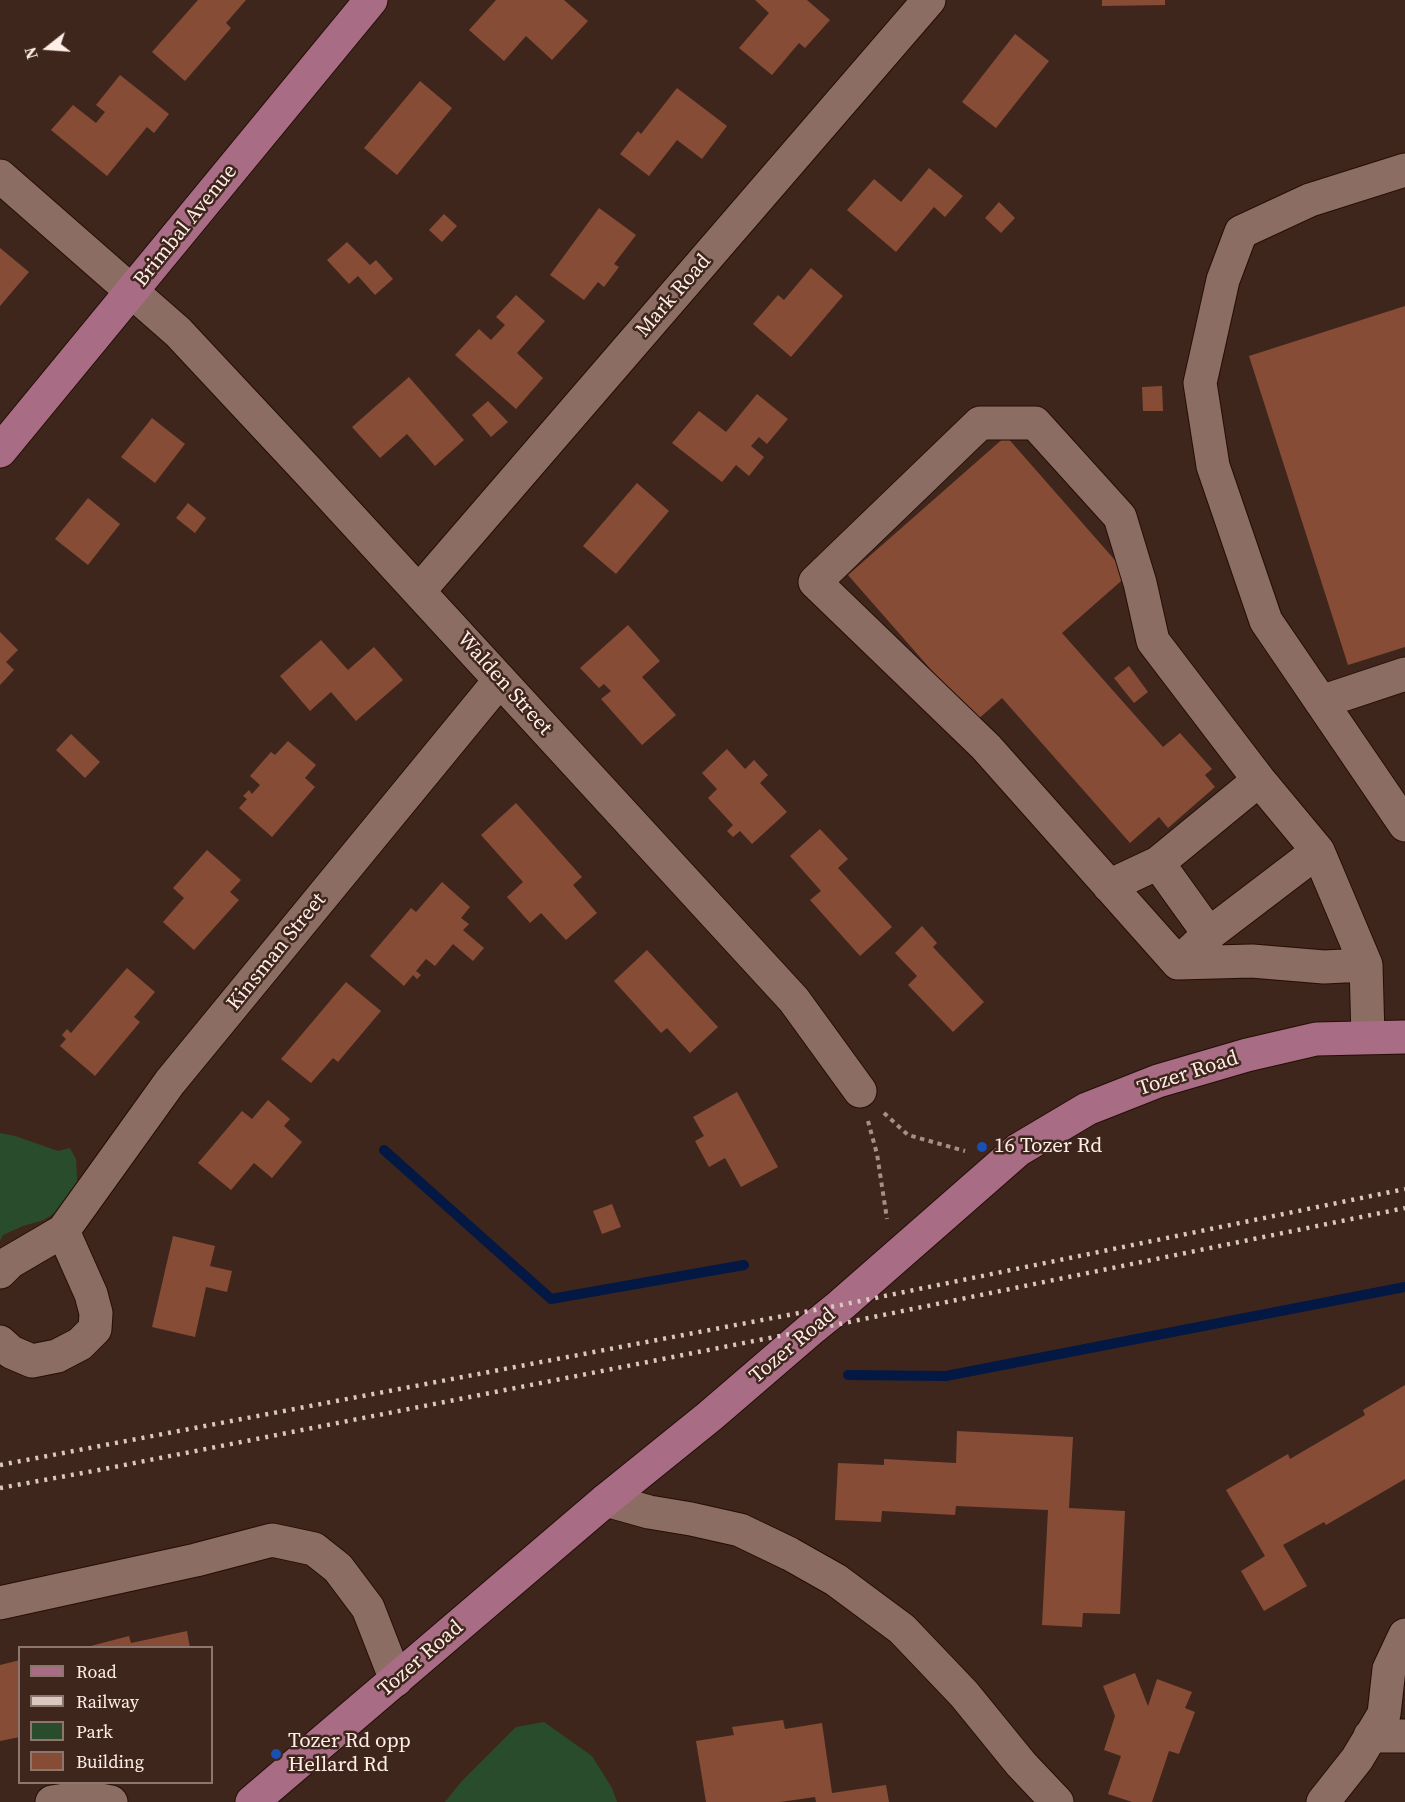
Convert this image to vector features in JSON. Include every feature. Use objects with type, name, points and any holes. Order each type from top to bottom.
[{"type":"main road","name":"Brimbal Avenue","points":[[0,452],[371,0]]},
{"type":"main road","name":"Tozer Road","points":[[252,1802],[606,1500],[710,1416],[1018,1149],[1087,1109],[1158,1081],[1247,1055],[1316,1039],[1405,1037]]},
{"type":"street","name":"Mark Road","points":[[419,591],[929,0]]},
{"type":"street","points":[[1405,170],[1311,200],[1241,232],[1223,280],[1200,383],[1213,466],[1266,621],[1405,825]]},
{"type":"street","name":"Walden Street","points":[[0,176],[178,332],[794,1000],[860,1091]]},
{"type":"street","points":[[1366,965],[1324,967],[1252,961],[1178,963],[986,747],[815,582],[980,423],[1035,423],[1120,517],[1140,583],[1153,642],[1259,780],[1318,851],[1366,965],[1368,1037]]},
{"type":"street","points":[[1321,702],[1405,674]]},
{"type":"street","name":"Kinsman Street","points":[[0,1272],[10,1262],[63,1231],[170,1082],[500,680]]},
{"type":"street","points":[[1109,886],[1158,864],[1259,780]]},
{"type":"street","points":[[1178,963],[1209,934],[1318,851]]},
{"type":"street","points":[[1158,864],[1209,934]]},
{"type":"street","points":[[0,1342],[11,1352],[32,1361],[57,1356],[80,1344],[94,1329],[96,1313],[91,1294],[63,1231]]},
{"type":"street","points":[[606,1500],[649,1512],[740,1530],[790,1554],[836,1580],[902,1629],[964,1694],[1021,1764],[1057,1802]]},
{"type":"street","points":[[0,1603],[196,1560],[272,1540],[314,1549],[338,1568],[368,1608],[396,1680]]},
{"type":"street","points":[[1323,1802],[1357,1759],[1384,1714],[1389,1670],[1405,1635]]},
{"type":"street","points":[[1370,1736],[1405,1736]]},
{"type":"street","points":[[52,1802],[84,1797],[111,1802]]},
{"type":"path","points":[[860,1091],[908,1135],[1003,1162]]},
{"type":"path","points":[[860,1091],[877,1154],[893,1258]]},
{"type":"green space","points":[[0,1133],[58,1151],[70,1148],[76,1159],[78,1197],[44,1220],[3,1235],[0,1241]]},
{"type":"green space","points":[[544,1722],[592,1756],[612,1788],[617,1802],[445,1802],[461,1782],[516,1727]]},
{"type":"building","points":[[198,0],[246,0],[226,23],[231,28],[185,81],[152,52]]},
{"type":"building","points":[[496,0],[564,0],[588,21],[552,60],[526,36],[504,61],[469,30]]},
{"type":"building","points":[[755,0],[807,0],[830,20],[805,48],[799,43],[772,75],[739,48],[769,13]]},
{"type":"building","points":[[1102,0],[1165,0],[1165,5],[1102,6]]},
{"type":"building","points":[[1015,34],[1049,61],[996,128],[962,102]]},
{"type":"building","points":[[120,75],[169,114],[154,133],[147,127],[107,176],[51,130],[73,105],[96,123],[105,112],[96,105]]},
{"type":"building","points":[[420,81],[452,108],[397,175],[364,148]]},
{"type":"building","points":[[677,88],[727,126],[702,159],[677,140],[649,176],[620,154],[638,131],[641,134]]},
{"type":"building","points":[[929,168],[963,196],[945,217],[934,207],[896,252],[847,210],[874,179],[901,202]]},
{"type":"building","points":[[999,202],[1015,218],[1001,233],[985,218]]},
{"type":"building","points":[[599,208],[636,235],[614,264],[619,267],[604,287],[598,282],[584,300],[550,275]]},
{"type":"building","points":[[444,214],[457,226],[442,242],[429,230]]},
{"type":"building","points":[[347,242],[370,265],[376,260],[393,279],[375,295],[358,276],[349,284],[327,260]]},
{"type":"building","points":[[0,248],[29,272],[0,306]]},
{"type":"building","points":[[811,268],[843,296],[791,357],[753,324],[778,295],[784,300]]},
{"type":"building","points":[[516,295],[545,321],[517,353],[543,378],[516,409],[455,355],[479,329],[491,340],[505,325],[496,317]]},
{"type":"building","points":[[1405,306],[1405,647],[1348,665],[1249,356]]},
{"type":"building","points":[[409,377],[464,440],[435,466],[407,434],[380,458],[352,427]]},
{"type":"building","points":[[1162,386],[1163,411],[1143,411],[1142,387]]},
{"type":"building","points":[[757,394],[788,419],[767,444],[759,437],[751,446],[764,457],[749,476],[736,465],[722,482],[672,443],[699,411],[726,432]]},
{"type":"building","points":[[488,401],[508,422],[491,437],[472,415]]},
{"type":"building","points":[[152,418],[185,444],[155,483],[121,457]]},
{"type":"building","points":[[1006,436],[1128,575],[1062,633],[1163,747],[1180,733],[1212,769],[1205,775],[1215,787],[1168,828],[1159,817],[1130,843],[1002,698],[976,721],[848,575]]},
{"type":"building","points":[[637,483],[669,511],[616,574],[583,546]]},
{"type":"building","points":[[88,498],[120,524],[88,565],[55,539]]},
{"type":"building","points":[[188,503],[206,518],[195,533],[176,518]]},
{"type":"building","points":[[628,625],[660,661],[642,677],[676,715],[642,745],[601,699],[611,691],[604,684],[599,688],[580,668]]},
{"type":"building","points":[[0,632],[18,650],[6,662],[14,670],[0,685]]},
{"type":"building","points":[[321,640],[348,670],[374,647],[403,680],[356,721],[331,692],[310,711],[280,676]]},
{"type":"building","points":[[1129,666],[1148,692],[1134,703],[1114,678]]},
{"type":"building","points":[[71,734],[100,762],[85,778],[56,750]]},
{"type":"building","points":[[288,741],[316,765],[305,778],[315,787],[272,837],[239,808],[247,799],[243,796],[249,790],[252,794],[260,785],[250,776],[271,752],[275,755]]},
{"type":"building","points":[[727,749],[745,769],[754,760],[768,775],[760,783],[787,812],[752,844],[740,831],[733,837],[727,831],[733,825],[708,798],[717,789],[702,773]]},
{"type":"building","points":[[516,803],[582,877],[573,885],[597,913],[566,940],[541,913],[530,923],[507,897],[523,882],[481,835]]},
{"type":"building","points":[[820,829],[848,859],[838,868],[892,927],[860,956],[810,900],[821,891],[790,856]]},
{"type":"building","points":[[207,850],[241,880],[230,892],[239,900],[194,950],[163,922],[184,898],[173,888]]},
{"type":"building","points":[[442,882],[470,907],[461,918],[469,924],[463,930],[484,948],[473,961],[453,944],[435,966],[426,959],[416,971],[421,975],[417,979],[413,975],[404,986],[370,956],[411,908],[416,912]]},
{"type":"building","points":[[922,926],[937,943],[933,947],[984,1002],[953,1032],[908,985],[917,976],[895,953]]},
{"type":"building","points":[[647,950],[718,1027],[690,1053],[667,1028],[661,1033],[614,981]]},
{"type":"building","points":[[127,968],[155,992],[134,1017],[140,1022],[95,1076],[60,1046],[66,1039],[62,1035],[67,1029],[71,1033]]},
{"type":"building","points":[[346,982],[381,1011],[338,1062],[333,1058],[311,1083],[281,1059]]},
{"type":"building","points":[[737,1092],[778,1167],[741,1187],[725,1158],[709,1167],[695,1141],[704,1136],[693,1117]]},
{"type":"building","points":[[268,1100],[290,1119],[284,1126],[302,1142],[272,1178],[254,1163],[231,1190],[198,1163],[242,1111],[252,1119]]},
{"type":"building","points":[[612,1204],[621,1227],[602,1234],[593,1211]]},
{"type":"building","points":[[173,1236],[215,1246],[210,1266],[232,1271],[227,1292],[206,1287],[195,1337],[152,1327]]},
{"type":"building","points":[[1405,1385],[1405,1479],[1326,1525],[1324,1522],[1283,1545],[1307,1586],[1264,1611],[1241,1571],[1265,1556],[1226,1490],[1288,1454],[1290,1459],[1365,1415],[1363,1410]]},
{"type":"building","points":[[957,1431],[1073,1437],[1069,1508],[1125,1511],[1120,1614],[1083,1613],[1082,1627],[1042,1625],[1048,1510],[956,1506],[955,1515],[882,1511],[881,1522],[835,1520],[838,1463],[884,1465],[884,1459],[956,1463]]},
{"type":"building","points":[[187,1631],[190,1646],[91,1646],[129,1636],[131,1643]]},
{"type":"building","points":[[18,1660],[18,1737],[0,1741],[0,1665]]},
{"type":"building","points":[[1135,1673],[1148,1706],[1157,1679],[1192,1692],[1185,1708],[1195,1712],[1179,1754],[1169,1751],[1152,1802],[1132,1802],[1108,1794],[1121,1756],[1104,1750],[1115,1716],[1103,1686]]},
{"type":"building","points":[[783,1720],[785,1729],[822,1723],[832,1793],[886,1785],[889,1802],[816,1802],[815,1797],[780,1802],[706,1802],[696,1741],[734,1735],[732,1727]]},
{"type":"waterway","points":[[384,1150],[551,1299],[744,1265]]},
{"type":"waterway","points":[[848,1375],[946,1376],[1405,1287]]},
{"type":"railway","points":[[0,1465],[841,1305],[1405,1189]]},
{"type":"railway","points":[[0,1488],[810,1330],[1405,1208]]},
{"type":"place","name":"16 Tozer Rd","points":[[982,1147]]},
{"type":"place","name":"Tozer Rd opp Hellard Rd","points":[[276,1754]]}]
